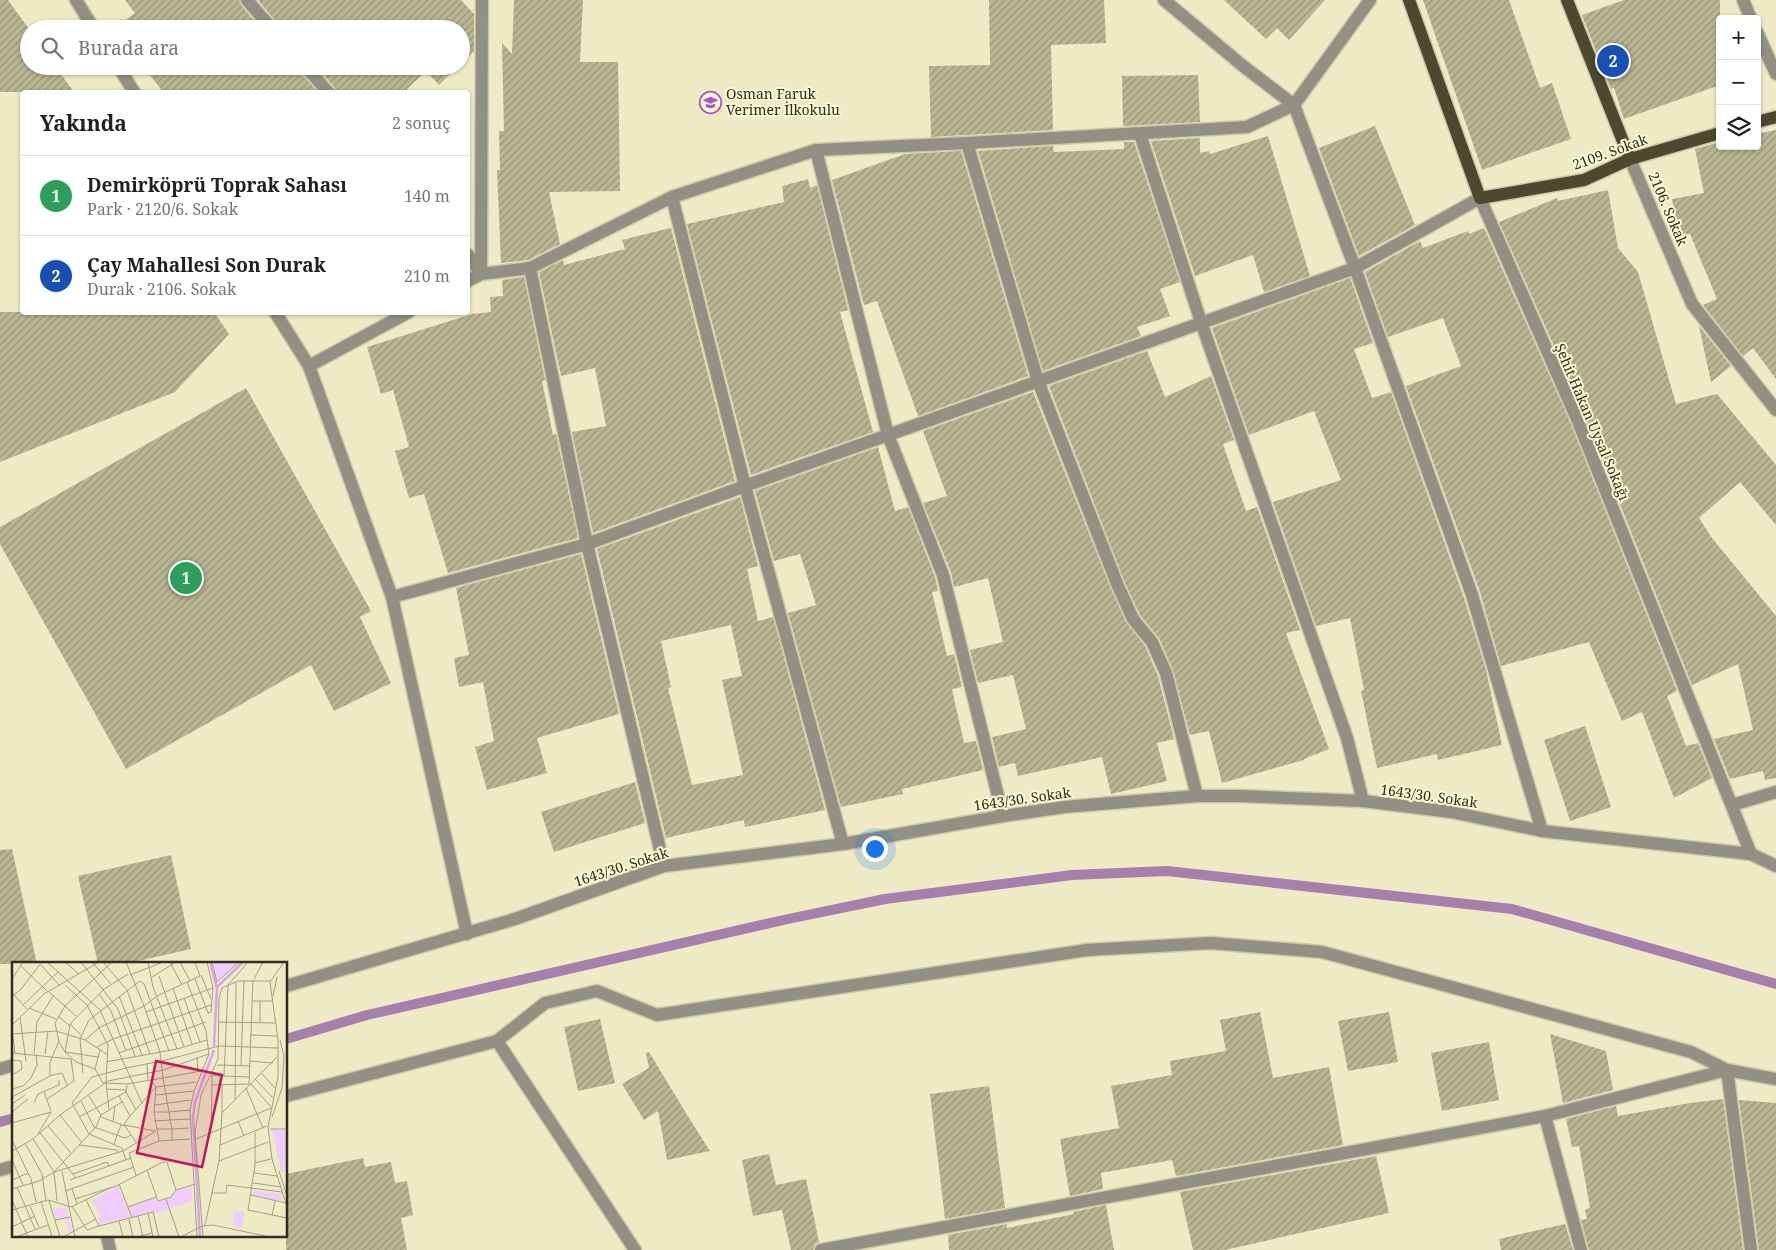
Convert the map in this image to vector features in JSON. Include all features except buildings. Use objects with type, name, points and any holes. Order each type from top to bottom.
[{"type":"main road","name":"Şehit Hakan Uysal Sokağı","points":[[1409,0],[1480,198]]},
{"type":"main road","name":"2106. Sokak","points":[[1567,0],[1630,159]]},
{"type":"main road","points":[[1761,121],[1776,116]]},
{"type":"main road","name":"2109. Sokak","points":[[1480,198],[1584,180],[1630,159],[1716,134]]},
{"type":"street","points":[[76,0],[88,20]]},
{"type":"street","points":[[247,0],[264,20]]},
{"type":"street","points":[[481,274],[482,0]]},
{"type":"street","points":[[1164,0],[1243,66],[1294,105],[1355,268],[1472,596],[1542,831]]},
{"type":"street","points":[[470,280],[481,274],[530,268],[672,197],[816,150],[1248,127],[1294,105],[1370,0]]},
{"type":"street","points":[[1743,0],[1749,15]]},
{"type":"street","points":[[1761,41],[1776,74]]},
{"type":"street","points":[[124,75],[133,90]]},
{"type":"street","points":[[312,75],[326,90]]},
{"type":"street","points":[[1140,134],[1201,322],[1348,738],[1363,801]]},
{"type":"street","points":[[967,143],[1038,381],[1118,586],[1133,619],[1152,642],[1166,673],[1197,796]]},
{"type":"street","points":[[816,150],[888,435],[943,576],[1003,816]]},
{"type":"street","name":"2106. Sokak","points":[[1630,159],[1692,304],[1776,410]]},
{"type":"street","points":[[672,197],[745,486],[843,844]]},
{"type":"street","points":[[392,597],[586,544],[1355,268],[1480,198]]},
{"type":"street","name":"Şehit Hakan Uysal Sokağı","points":[[1480,198],[1577,419],[1751,854]]},
{"type":"street","points":[[470,257],[481,274]]},
{"type":"street","points":[[530,268],[586,544],[664,866]]},
{"type":"street","points":[[277,315],[310,366],[392,597],[466,934]]},
{"type":"street","points":[[310,366],[404,315]]},
{"type":"street","points":[[1732,805],[1776,792]]},
{"type":"street","name":"1643/30. Sokak","points":[[288,985],[515,919],[664,866],[843,844],[1064,807],[1197,796],[1363,801],[1451,812],[1542,831],[1751,854],[1776,866]]},
{"type":"street","points":[[288,1095],[497,1041],[546,1003],[597,991],[657,1016],[1087,950],[1211,943],[1322,952],[1691,1052],[1727,1070],[1776,1079]]},
{"type":"street","points":[[497,1041],[634,1250]]},
{"type":"street","points":[[821,1250],[1545,1116],[1727,1070]]},
{"type":"street","points":[[1727,1070],[1750,1250]]},
{"type":"street","points":[[1545,1116],[1582,1250]]},
{"type":"waterway","points":[[288,1038],[367,1015],[788,919],[885,899],[1072,875],[1167,871],[1512,909],[1776,984]]},
{"type":"waterway","points":[[0,1122],[12,1119]]},
{"type":"place","name":"Çay Mahallesi Son Durak","points":[[1613,61]]},
{"type":"place","name":"Osman Faruk Verimer İlkokulu","points":[[710,102]]},
{"type":"place","name":"Demirköprü Toprak Sahası","points":[[186,578]]}]
